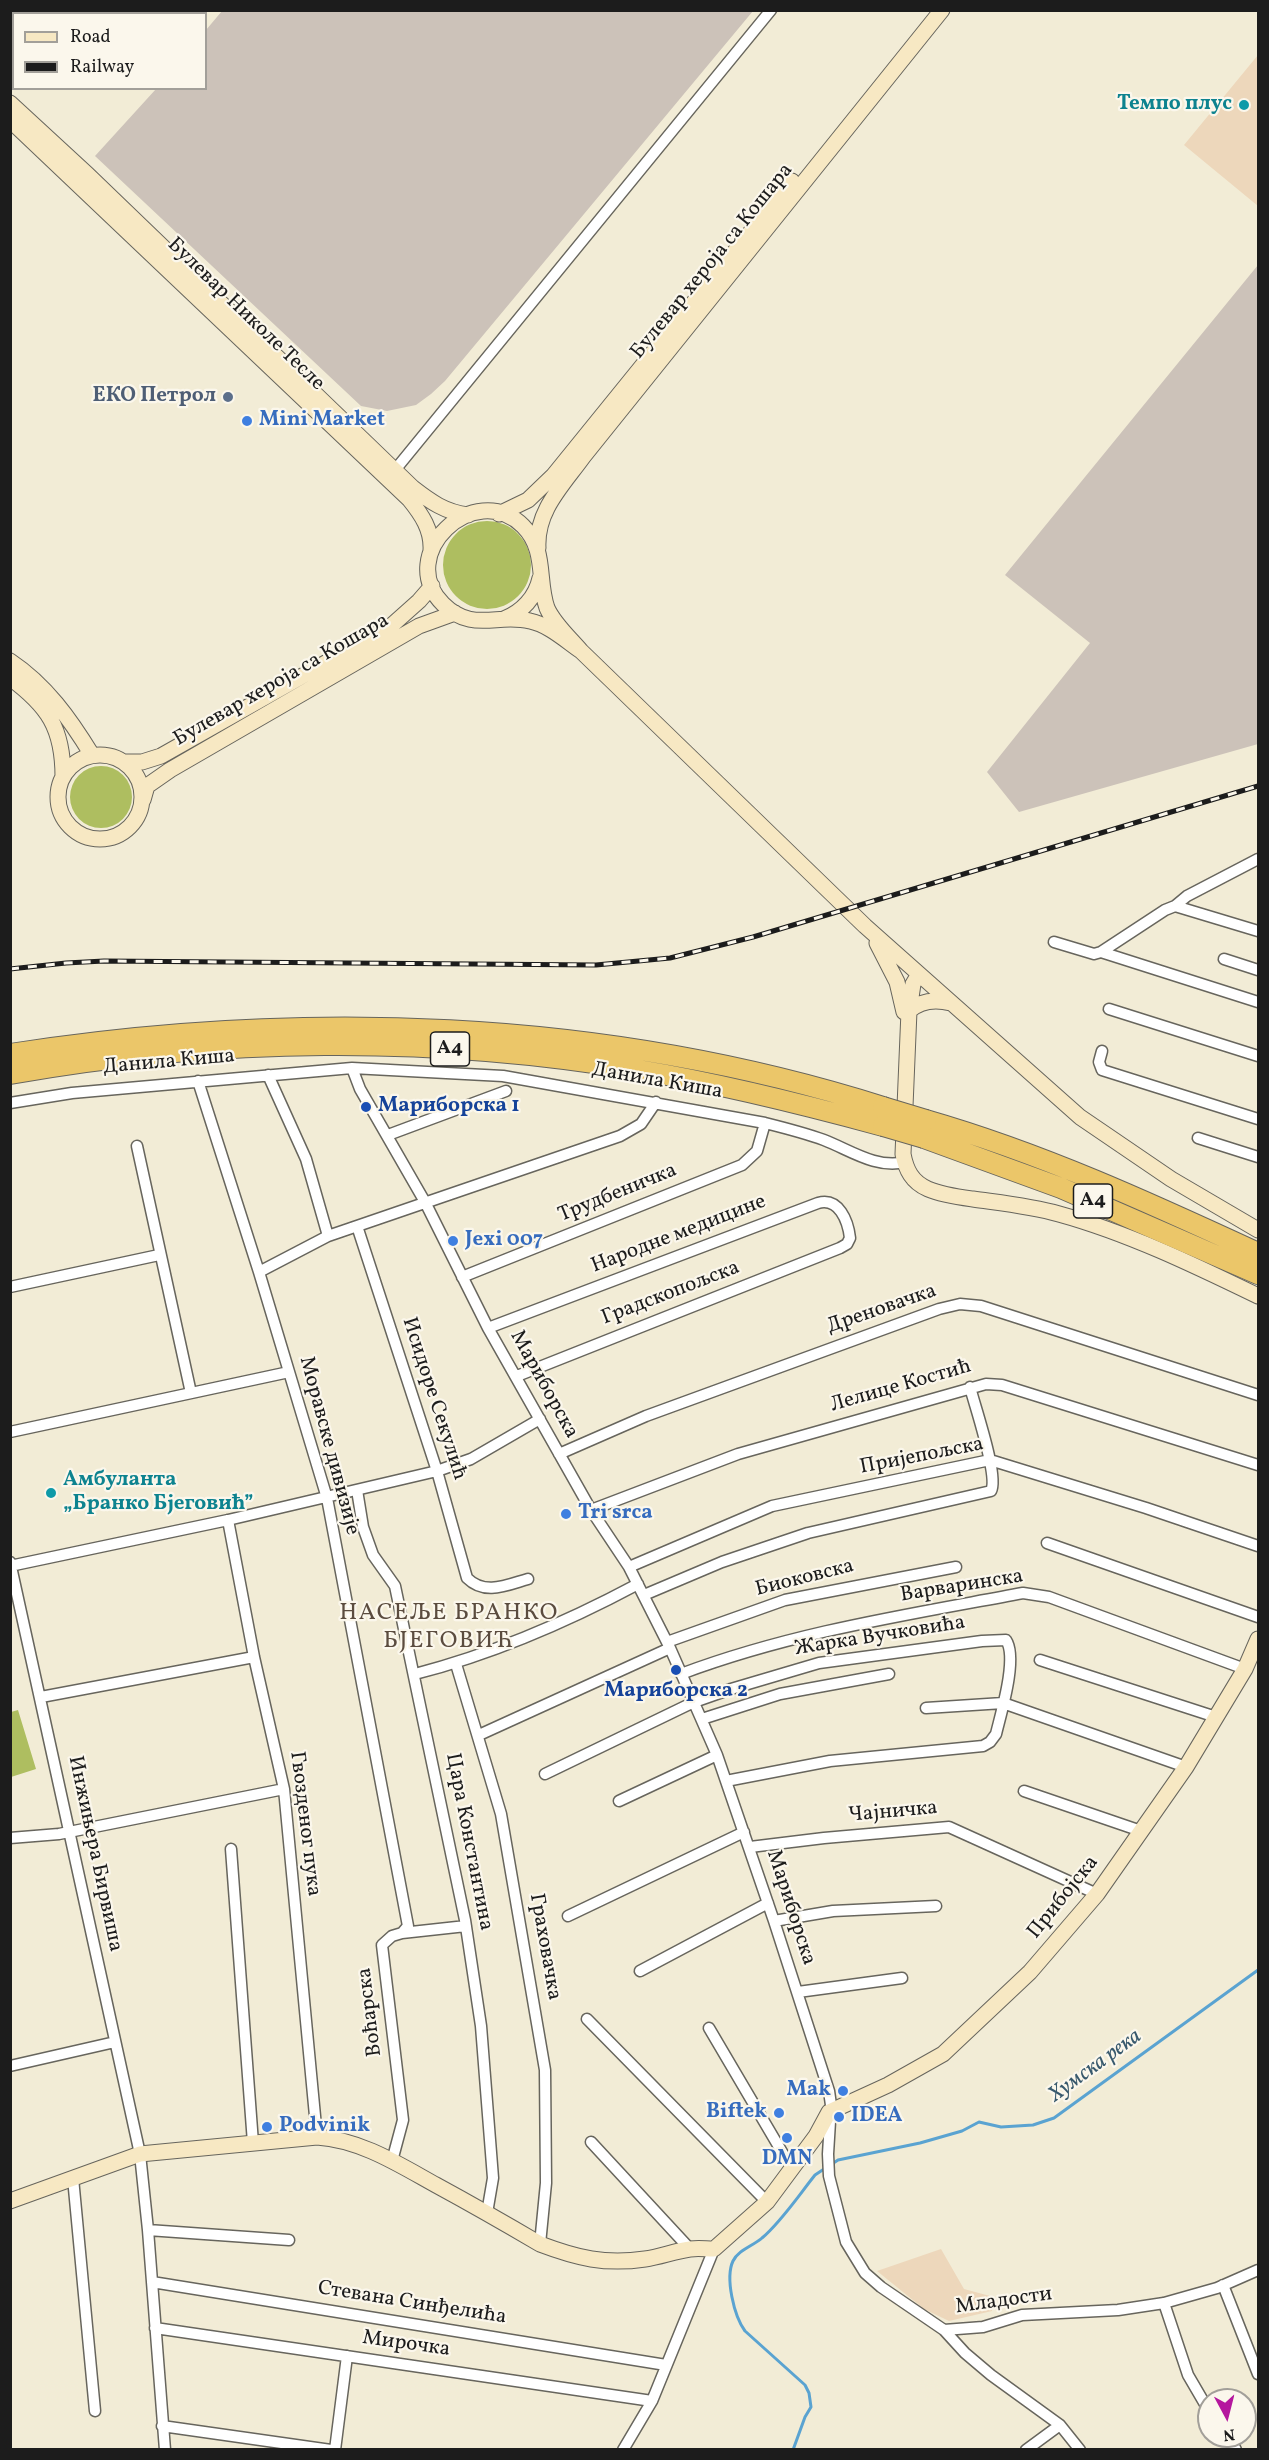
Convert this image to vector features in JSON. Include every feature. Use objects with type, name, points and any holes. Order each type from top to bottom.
[{"type":"highway","name":"A4","points":[[10,1054],[115,1040],[245,1029],[374,1027],[473,1032],[575,1042],[675,1057],[775,1077],[883,1116],[1066,1169],[1258,1253]]},
{"type":"highway","name":"A4","points":[[10,1074],[119,1057],[229,1048],[355,1046],[451,1049],[569,1060],[665,1074],[787,1100],[883,1116]]},
{"type":"highway","name":"A4","points":[[925,1129],[1258,1274]]},
{"type":"main road","name":"Булевар хероја са Кошара","points":[[499,514],[528,500],[553,476],[929,10]]},
{"type":"main road","name":"Булевар хероја са Кошара","points":[[538,548],[537,533],[547,506],[576,466],[942,10]]},
{"type":"main road","name":"Булевар Николе Тесле","points":[[10,103],[395,470],[436,505],[451,512],[468,514]]},
{"type":"main road","name":"Булевар Николе Тесле","points":[[10,120],[409,499],[427,526],[431,538],[431,550]]},
{"type":"main road","points":[[581,651],[541,624],[525,620],[474,621],[455,613],[439,600],[432,586],[429,570],[431,550],[446,527],[468,514],[499,514],[521,524],[538,548],[548,611],[581,651],[865,926],[1080,1117],[1172,1179],[1258,1230]]},
{"type":"main road","points":[[498,620],[522,609],[536,591],[541,575]]},
{"type":"main road","name":"Булевар хероја са Кошара","points":[[125,762],[142,762],[161,756],[391,626],[419,602],[432,586]]},
{"type":"main road","name":"Булевар хероја са Кошара","points":[[143,800],[147,786],[170,770],[419,626],[455,613]]},
{"type":"main road","points":[[10,661],[28,674],[55,701],[75,727],[92,755]]},
{"type":"main road","points":[[10,678],[25,689],[52,718],[63,752],[63,777],[58,794],[61,813],[72,828],[88,837],[107,838],[124,832],[137,818],[143,800],[139,779],[125,762],[115,757],[92,755],[75,763],[63,777]]},
{"type":"main road","points":[[865,926],[878,944],[897,982],[907,1034]]},
{"type":"main road","points":[[919,974],[913,984],[909,1011],[903,1144],[904,1162],[912,1178],[929,1190],[951,1196],[1033,1208],[1069,1217],[1192,1264],[1258,1296]]},
{"type":"main road","points":[[909,1011],[915,1005],[931,1000],[951,1003]]},
{"type":"main road","name":"Прибојска","points":[[829,2112],[888,2085],[943,2054],[1030,1972],[1097,1894],[1186,1767],[1245,1670],[1258,1639]]},
{"type":"main road","points":[[10,2202],[140,2154],[318,2137],[336,2138],[392,2161],[540,2244],[591,2261],[622,2262],[690,2249],[714,2249],[767,2202],[816,2136],[829,2112]]},
{"type":"street","points":[[395,470],[771,10]]},
{"type":"street","points":[[1054,942],[1094,954],[1101,952],[1165,910],[1175,906],[1187,896],[1258,859]]},
{"type":"street","points":[[1175,906],[1258,931]]},
{"type":"street","points":[[1101,952],[1258,1002]]},
{"type":"street","points":[[1224,959],[1258,970]]},
{"type":"street","points":[[1109,1009],[1258,1056]]},
{"type":"street","points":[[1102,1051],[1099,1062],[1102,1070],[1258,1119]]},
{"type":"street","name":"Данила Киша","points":[[10,1103],[72,1093],[352,1068],[503,1076],[765,1123],[807,1134],[878,1163],[904,1162]]},
{"type":"street","name":"Мариборска","points":[[352,1068],[360,1089],[425,1202],[488,1328],[591,1510],[629,1567],[702,1719],[750,1847],[798,1992],[829,2091],[831,2105],[829,2112]]},
{"type":"street","points":[[268,1075],[306,1160],[328,1236]]},
{"type":"street","name":"Моравске дивизије","points":[[198,1081],[259,1272],[327,1498],[408,1926],[402,1933]]},
{"type":"street","points":[[388,1135],[506,1091]]},
{"type":"street","points":[[259,1272],[328,1236],[620,1136],[641,1124],[656,1102]]},
{"type":"street","name":"Трудбеничка","points":[[462,1277],[742,1165],[758,1151],[765,1123]]},
{"type":"street","points":[[1198,1138],[1258,1157]]},
{"type":"street","points":[[137,1146],[191,1393]]},
{"type":"street","name":"Народне медицине","points":[[488,1328],[823,1202],[836,1206],[844,1217],[850,1238],[847,1244],[840,1248]]},
{"type":"street","name":"Исидоре Секулић","points":[[357,1226],[437,1472],[464,1570],[472,1582],[483,1588],[495,1588],[528,1579]]},
{"type":"street","name":"Градскопољска","points":[[517,1376],[840,1248]]},
{"type":"street","points":[[10,1287],[159,1255]]},
{"type":"street","name":"Дреновачка","points":[[559,1454],[646,1416],[939,1309],[960,1304],[981,1306],[1258,1395]]},
{"type":"street","points":[[10,1432],[289,1372]]},
{"type":"street","name":"Лелице Костић","points":[[591,1510],[738,1454],[986,1383],[1002,1385],[1258,1466]]},
{"type":"street","points":[[644,1595],[722,1562],[808,1533],[991,1491],[994,1485],[990,1460],[970,1387]]},
{"type":"street","points":[[11,1564],[228,1520],[437,1472],[471,1459],[540,1419]]},
{"type":"street","name":"Пријепољска","points":[[629,1567],[772,1506],[990,1460],[1146,1508],[1258,1546]]},
{"type":"street","name":"Цара Константина","points":[[357,1490],[363,1527],[373,1555],[394,1586],[415,1674],[466,1926],[481,2026],[489,2109],[493,2178],[487,2213]]},
{"type":"street","name":"Гвозденог пука","points":[[228,1520],[254,1657],[284,1789],[318,2137]]},
{"type":"street","points":[[1047,1543],[1258,1617]]},
{"type":"street","name":"Инжињера Бирвиша","points":[[11,1564],[140,2154],[165,2450]]},
{"type":"street","name":"Биоковска","points":[[479,1735],[668,1645],[785,1600],[956,1567]]},
{"type":"street","points":[[415,1674],[456,1664],[562,1623],[638,1584]]},
{"type":"street","name":"Варваринска","points":[[681,1674],[754,1648],[818,1632],[1023,1593],[1049,1597],[1245,1670]]},
{"type":"street","name":"Жарка Вучковића","points":[[545,1774],[693,1702],[819,1663],[971,1642],[1006,1640],[1011,1651],[1003,1703]]},
{"type":"street","points":[[41,1697],[254,1657]]},
{"type":"street","points":[[1040,1660],[1216,1717]]},
{"type":"street","name":"Граховачка","points":[[456,1664],[501,1814],[545,2070],[546,2183],[540,2244]]},
{"type":"street","points":[[702,1719],[780,1694],[889,1674]]},
{"type":"street","points":[[726,1781],[830,1761],[983,1746],[990,1742],[996,1734],[1003,1703]]},
{"type":"street","points":[[926,1708],[1003,1703],[1186,1767]]},
{"type":"street","points":[[619,1801],[717,1755]]},
{"type":"street","points":[[10,1838],[69,1831],[284,1789]]},
{"type":"street","points":[[1024,1791],[1141,1831]]},
{"type":"street","name":"Чајничка","points":[[750,1847],[949,1827],[1097,1894]]},
{"type":"street","points":[[568,1917],[744,1832]]},
{"type":"street","points":[[231,1849],[253,2143]]},
{"type":"street","points":[[640,1971],[768,1904]]},
{"type":"street","points":[[774,1921],[833,1911],[936,1906]]},
{"type":"street","points":[[402,1933],[466,1926]]},
{"type":"street","name":"Воћарска","points":[[392,2161],[403,2120],[382,1946],[392,1936],[402,1933]]},
{"type":"street","points":[[798,1992],[902,1978]]},
{"type":"street","points":[[587,2019],[767,2202]]},
{"type":"street","points":[[709,2028],[792,2169]]},
{"type":"street","points":[[10,2066],[115,2042]]},
{"type":"street","name":"Младости","points":[[829,2112],[829,2176],[846,2242],[865,2273],[881,2287],[944,2330],[983,2327],[1022,2315],[1118,2310],[1164,2303],[1223,2285],[1258,2270]]},
{"type":"street","points":[[591,2142],[690,2249]]},
{"type":"street","points":[[73,2178],[95,2411]]},
{"type":"street","points":[[148,2230],[289,2240]]},
{"type":"street","points":[[623,2450],[652,2400],[714,2249]]},
{"type":"street","name":"Стевана Синђелића","points":[[152,2282],[666,2366]]},
{"type":"street","points":[[1223,2285],[1258,2374]]},
{"type":"street","points":[[1164,2303],[1188,2375],[1197,2390]]},
{"type":"street","name":"Мирочка","points":[[155,2328],[652,2400]]},
{"type":"street","points":[[944,2330],[965,2353],[991,2375],[1060,2425],[1080,2450]]},
{"type":"street","points":[[162,2426],[333,2450],[347,2356]]},
{"type":"street","points":[[1026,2450],[1060,2425]]},
{"type":"shaded area","points":[[222,10],[753,11],[445,381],[416,405],[387,411],[361,406],[95,156],[155,90],[207,90],[207,29]]},
{"type":"shaded area","name":"Темпо плус","points":[[1258,55],[1258,206],[1184,145]]},
{"type":"shaded area","points":[[1258,265],[1258,744],[1019,812],[987,772],[1090,643],[1005,575]]},
{"type":"shaded area","points":[[941,2249],[964,2289],[990,2296],[992,2311],[949,2321],[924,2309],[877,2271]]},
{"type":"green space","points":[[487,521],[512,528],[524,540],[531,565],[524,590],[512,602],[487,609],[462,602],[450,590],[443,565],[450,540],[462,528]]},
{"type":"green space","points":[[101,766],[118,771],[123,775],[127,780],[132,797],[127,814],[123,819],[118,823],[101,828],[84,823],[79,819],[75,814],[70,797],[75,780],[79,775],[84,771]]},
{"type":"green space","points":[[18,1710],[36,1769],[11,1777],[11,1712]]},
{"type":"waterway","name":"Хумска река","points":[[832,2164],[838,2160],[920,2143],[962,2131],[979,2122],[1001,2127],[1033,2125],[1054,2118],[1258,1970]]},
{"type":"waterway","name":"Хумска река","points":[[793,2450],[811,2407],[809,2393],[805,2385],[745,2331],[737,2316],[732,2297],[731,2268],[735,2257],[769,2232],[815,2175],[827,2167]]},
{"type":"railway","points":[[10,969],[104,961],[596,965],[670,958],[753,937],[1258,786]]},
{"type":"place","name":"Темпо плус","points":[[1244,105]]},
{"type":"place","name":"ЕКО Петрол","points":[[228,397]]},
{"type":"place","name":"Mini Market","points":[[247,421]]},
{"type":"place","name":"Мариборска 1","points":[[366,1107]]},
{"type":"place","name":"Jexi 007","points":[[453,1241]]},
{"type":"place","name":"Амбуланта „Бранко Бјеговић”","points":[[51,1493]]},
{"type":"place","name":"Tri srca","points":[[566,1514]]},
{"type":"place","name":"Мариборска 2","points":[[676,1670]]},
{"type":"place","name":"Mak","points":[[843,2091]]},
{"type":"place","name":"Biftek","points":[[779,2113]]},
{"type":"place","name":"IDEA","points":[[839,2117]]},
{"type":"place","name":"Podvinik","points":[[267,2127]]},
{"type":"place","name":"DMN","points":[[787,2138]]},
{"type":"district","name":"НАСЕЉЕ БРАНКО БЈЕГОВИЋ","points":[[449,1629]]}]
